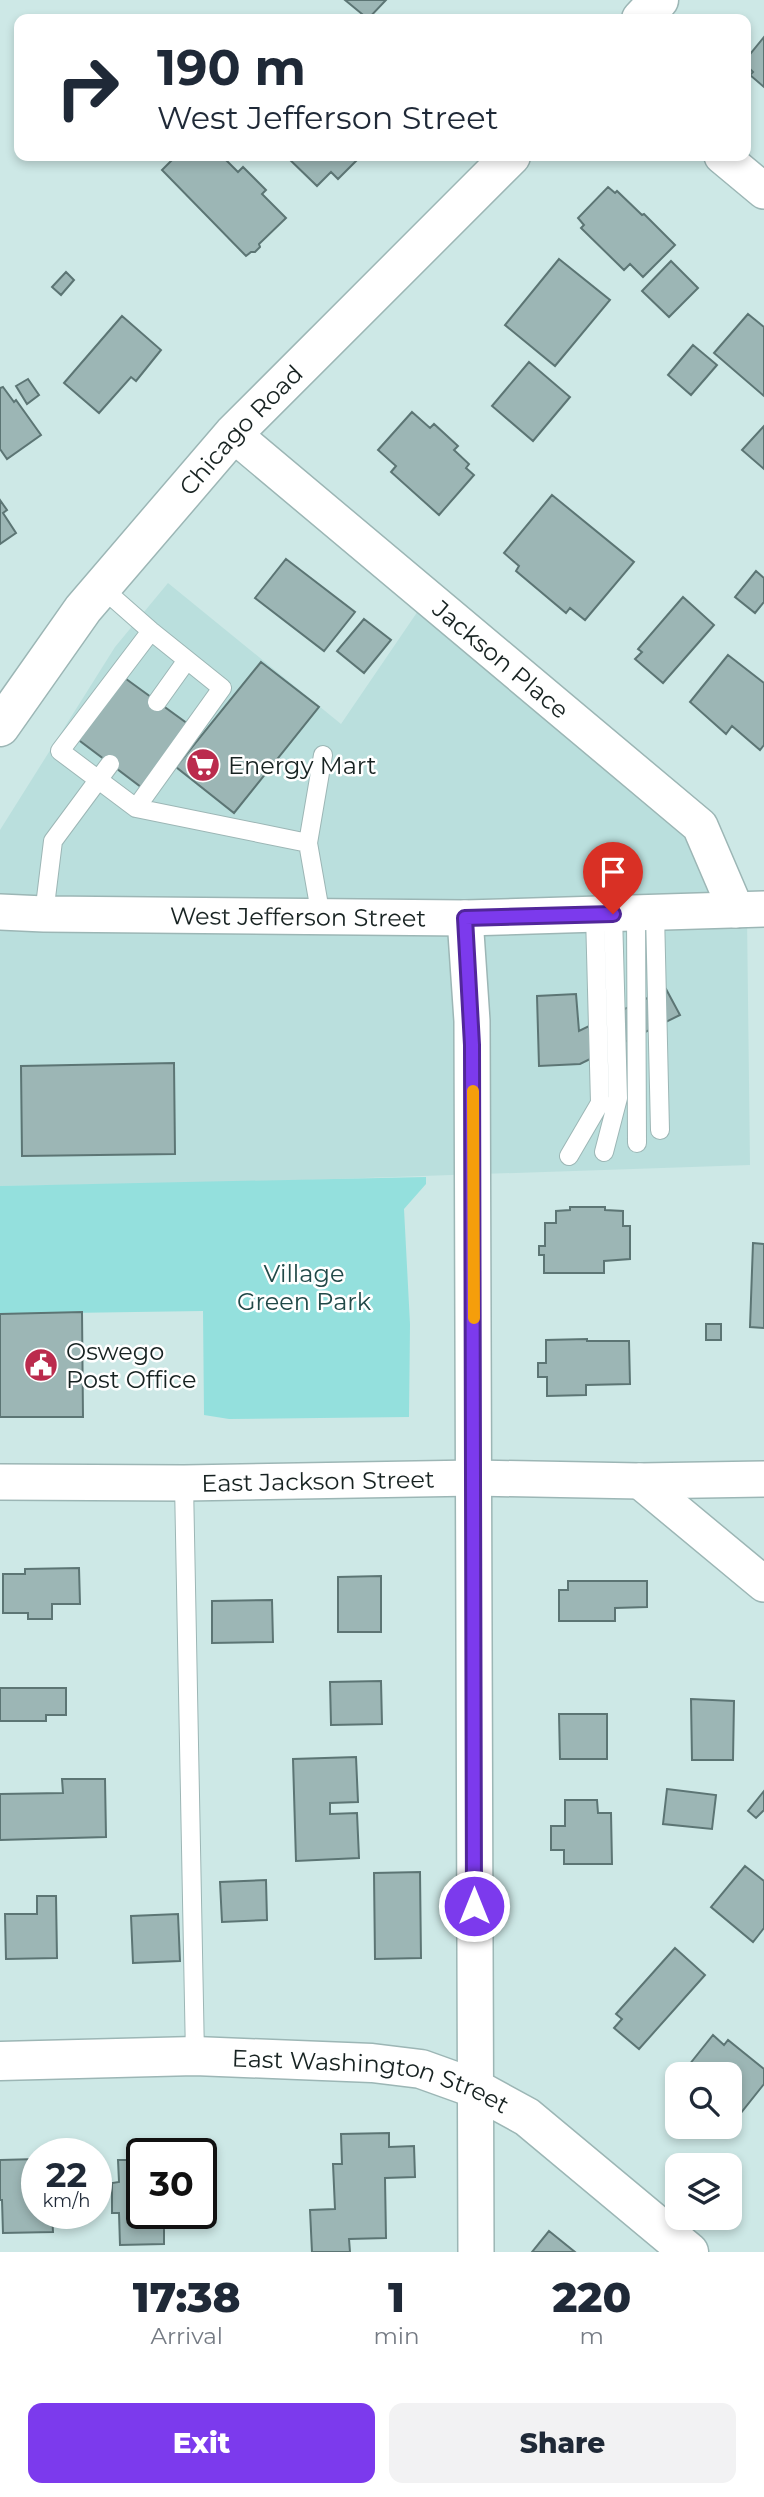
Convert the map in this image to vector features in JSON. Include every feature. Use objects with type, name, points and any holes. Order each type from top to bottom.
[{"type":"main road","points":[[646,14],[659,0]]},
{"type":"main road","name":"Chicago Road","points":[[0,727],[83,609],[233,433],[506,161]]},
{"type":"main road","name":"East Washington Street","points":[[0,2061],[195,2056],[372,2063],[421,2069],[474,2088],[527,2117],[689,2252]]},
{"type":"street","points":[[728,161],[764,191]]},
{"type":"street","name":"Jackson Place","points":[[233,433],[700,826],[750,910]]},
{"type":"street","name":"West Jefferson Street","points":[[0,912],[465,918],[750,910]]},
{"type":"street","points":[[465,918],[472,1021],[476,2252]]},
{"type":"street","name":"East Jackson Street","points":[[0,1482],[184,1483],[475,1478],[640,1481],[764,1479]]},
{"type":"street","points":[[640,1481],[764,1584]]},
{"type":"lane","points":[[102,587],[151,631],[222,688],[136,808]]},
{"type":"lane","points":[[151,631],[60,751],[136,808],[308,843]]},
{"type":"lane","points":[[157,702],[187,660]]},
{"type":"lane","points":[[321,917],[308,843],[324,755]]},
{"type":"lane","points":[[44,914],[53,841],[110,764]]},
{"type":"lane","points":[[625,914],[660,1129]]},
{"type":"lane","points":[[625,914],[637,1143]]},
{"type":"lane","points":[[604,1152],[618,1098],[625,914]]},
{"type":"lane","points":[[569,1156],[600,1103],[625,914]]},
{"type":"lane","points":[[184,1483],[195,2056]]},
{"type":"shaded area","points":[[168,583],[341,724],[420,608],[702,834],[747,916],[750,1165],[215,1183],[0,1186],[0,830],[115,647]]},
{"type":"green space","name":"Village Green Park","points":[[426,1177],[426,1184],[404,1209],[410,1324],[409,1417],[229,1419],[204,1415],[203,1311],[0,1314],[0,1186]]},
{"type":"building","points":[[345,0],[386,0],[373,14],[362,14]]},
{"type":"building","points":[[764,37],[764,87],[751,76],[751,53]]},
{"type":"building","points":[[171,161],[227,161],[238,172],[243,167],[266,190],[262,194],[286,218],[259,244],[260,247],[255,252],[246,256],[162,170]]},
{"type":"building","points":[[291,161],[356,161],[338,179],[331,172],[317,186]]},
{"type":"building","points":[[608,187],[615,193],[617,191],[644,214],[675,245],[643,277],[630,264],[624,270],[581,228],[584,225],[578,218]]},
{"type":"building","points":[[559,259],[610,300],[555,366],[505,325]]},
{"type":"building","points":[[671,261],[698,288],[669,317],[642,291]]},
{"type":"building","points":[[66,272],[74,280],[61,295],[52,287]]},
{"type":"building","points":[[748,314],[764,327],[764,396],[714,353]]},
{"type":"building","points":[[122,316],[161,350],[136,381],[131,377],[99,413],[64,383]]},
{"type":"building","points":[[693,345],[717,365],[691,395],[668,375]]},
{"type":"building","points":[[529,362],[570,397],[533,441],[492,406]]},
{"type":"building","points":[[28,379],[39,395],[27,404],[16,386]]},
{"type":"building","points":[[3,387],[14,402],[16,400],[41,435],[7,459],[0,449],[0,388]]},
{"type":"building","points":[[412,412],[430,428],[434,424],[458,446],[454,450],[469,464],[466,468],[474,475],[439,515],[391,472],[396,466],[378,450]]},
{"type":"building","points":[[764,426],[764,469],[742,450]]},
{"type":"building","points":[[552,495],[634,562],[585,620],[570,608],[566,613],[516,571],[519,566],[504,553]]},
{"type":"building","points":[[0,500],[7,510],[3,513],[16,533],[0,544]]},
{"type":"building","points":[[286,559],[355,612],[324,651],[255,598]]},
{"type":"building","points":[[756,571],[764,578],[764,602],[755,613],[735,597]]},
{"type":"building","points":[[683,597],[714,625],[663,683],[635,659],[642,652],[638,649]]},
{"type":"building","points":[[364,619],[391,640],[364,673],[337,651]]},
{"type":"building","points":[[728,655],[764,683],[764,745],[760,750],[732,726],[726,734],[690,702]]},
{"type":"building","points":[[261,662],[319,707],[234,813],[176,767]]},
{"type":"building","points":[[122,676],[188,724],[141,787],[76,738]]},
{"type":"building","points":[[666,989],[680,1015],[580,1064],[539,1066],[537,996],[576,994],[579,1031]]},
{"type":"building","points":[[174,1063],[175,1154],[22,1156],[21,1066]]},
{"type":"building","points":[[570,1207],[605,1207],[605,1210],[623,1211],[623,1226],[630,1226],[630,1259],[604,1261],[604,1273],[544,1273],[544,1255],[539,1255],[539,1246],[545,1246],[545,1223],[556,1223],[556,1211],[570,1210]]},
{"type":"building","points":[[753,1243],[764,1244],[764,1328],[750,1327]]},
{"type":"building","name":"Oswego Post Office","points":[[82,1312],[83,1417],[0,1417],[0,1314]]},
{"type":"building","points":[[706,1324],[721,1324],[721,1340],[706,1340]]},
{"type":"building","points":[[546,1340],[629,1341],[630,1384],[586,1385],[586,1395],[547,1396],[547,1377],[538,1377],[538,1363],[546,1363]]},
{"type":"building","points":[[79,1568],[80,1604],[52,1604],[52,1619],[28,1619],[28,1613],[3,1613],[3,1574],[25,1574],[25,1569]]},
{"type":"building","points":[[381,1576],[381,1632],[338,1632],[338,1577]]},
{"type":"building","points":[[568,1581],[647,1581],[647,1607],[615,1608],[615,1621],[559,1621],[559,1590],[568,1590]]},
{"type":"building","points":[[272,1600],[273,1642],[212,1643],[212,1601]]},
{"type":"building","points":[[381,1681],[382,1724],[331,1725],[330,1682]]},
{"type":"building","points":[[0,1688],[66,1688],[66,1715],[46,1715],[46,1721],[0,1721]]},
{"type":"building","points":[[691,1699],[734,1701],[733,1760],[692,1760]]},
{"type":"building","points":[[559,1714],[607,1714],[607,1759],[560,1759]]},
{"type":"building","points":[[356,1757],[358,1802],[330,1803],[330,1814],[357,1813],[359,1858],[296,1861],[293,1759]]},
{"type":"building","points":[[62,1779],[105,1779],[106,1837],[0,1840],[0,1794],[63,1793]]},
{"type":"building","points":[[667,1789],[716,1795],[712,1829],[663,1824]]},
{"type":"building","points":[[764,1791],[764,1810],[756,1818],[748,1811]]},
{"type":"building","points":[[565,1800],[597,1800],[598,1813],[611,1813],[612,1864],[564,1864],[564,1850],[551,1850],[551,1826],[565,1826]]},
{"type":"building","points":[[745,1866],[764,1881],[764,1928],[753,1942],[711,1907]]},
{"type":"building","points":[[420,1872],[421,1958],[375,1959],[374,1873]]},
{"type":"building","points":[[266,1880],[267,1920],[222,1922],[220,1882]]},
{"type":"building","points":[[37,1896],[56,1896],[57,1958],[6,1959],[5,1914],[37,1914]]},
{"type":"building","points":[[178,1914],[180,1961],[133,1963],[131,1916]]},
{"type":"building","points":[[675,1948],[705,1975],[639,2049],[614,2028],[622,2019],[616,2014]]},
{"type":"building","points":[[713,2035],[724,2045],[728,2040],[764,2069],[764,2084],[742,2112],[742,2062],[691,2062]]},
{"type":"building","points":[[389,2133],[389,2147],[414,2146],[415,2177],[385,2178],[386,2238],[349,2239],[350,2252],[312,2252],[310,2210],[335,2209],[333,2164],[342,2164],[341,2134]]},
{"type":"building","points":[[21,2159],[21,2229],[53,2229],[53,2232],[3,2233],[0,2160]]},
{"type":"building","points":[[118,2160],[126,2160],[126,2229],[164,2229],[164,2244],[120,2245],[119,2213],[112,2213],[112,2183],[119,2182]]},
{"type":"building","points":[[549,2231],[575,2252],[532,2252]]},
{"type":"slow traffic","points":[[473,1091],[474,1318]]},
{"type":"place","name":"Energy Mart","points":[[203,765]]},
{"type":"place","name":"Oswego Post Office","points":[[41,1365]]},
{"type":"route","points":[[474,1906],[472,1021],[465,918],[613,914]]}]
